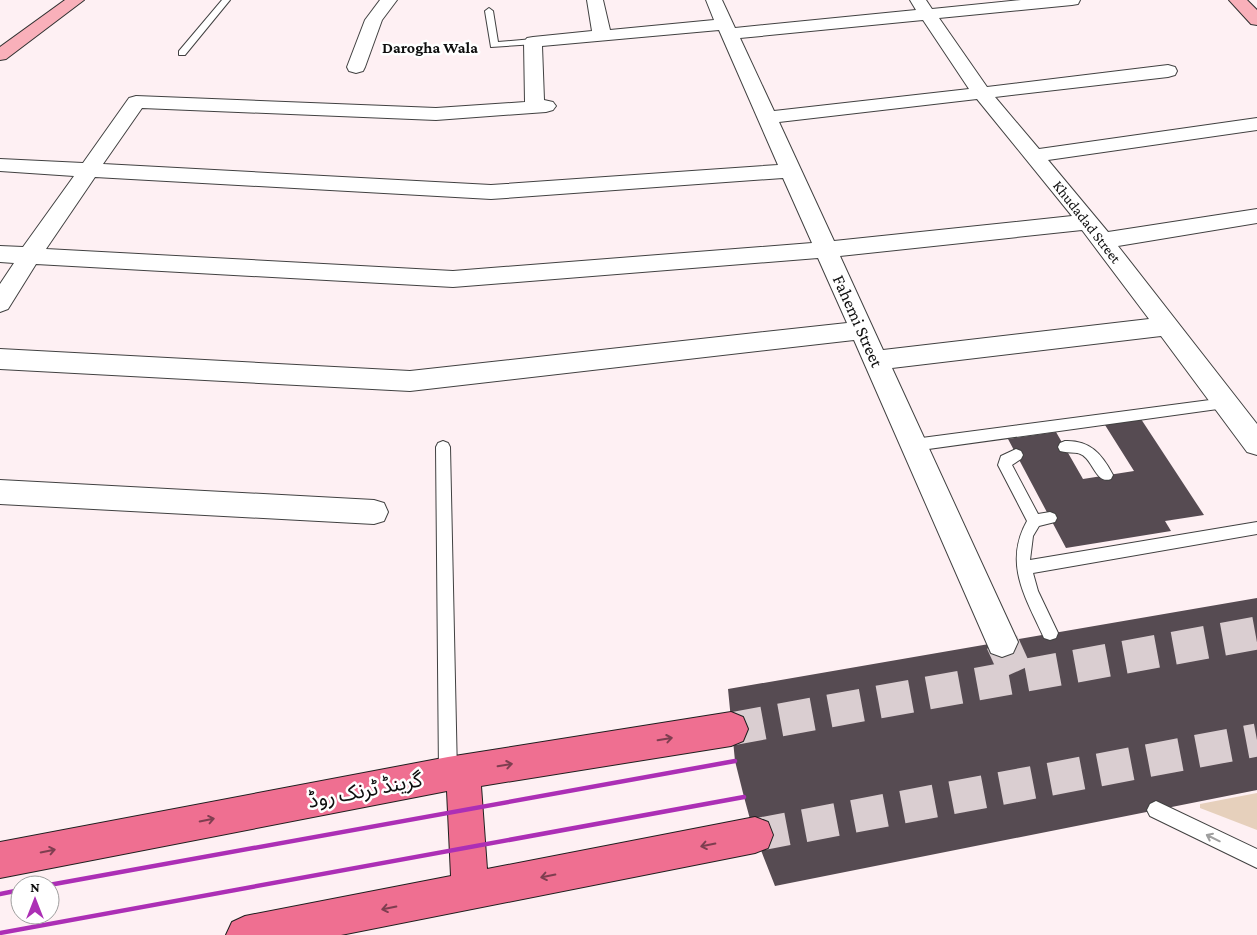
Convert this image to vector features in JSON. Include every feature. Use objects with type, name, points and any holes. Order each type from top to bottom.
[{"type":"main road","name":"گرینڈ ٹرنک روڈ","points":[[0,860],[456,773],[731,729]]},
{"type":"main road","points":[[456,773],[470,892]]},
{"type":"main road","points":[[245,935],[755,835]]},
{"type":"street","points":[[0,55],[76,0]]},
{"type":"street","points":[[356,67],[374,20],[389,0]]},
{"type":"street","points":[[595,0],[602,36]]},
{"type":"street","name":"Fahemi Street","points":[[714,0],[1002,642]]},
{"type":"street","points":[[0,303],[88,170],[136,102],[436,114],[541,106],[533,42],[727,29],[922,7],[1072,0]]},
{"type":"street","name":"Khudadad Street","points":[[922,7],[982,93],[1088,222],[1257,444]]},
{"type":"street","points":[[767,118],[1168,70]]},
{"type":"street","points":[[1033,156],[1257,124]]},
{"type":"street","points":[[0,166],[490,192],[791,171]]},
{"type":"street","points":[[1102,241],[1257,216]]},
{"type":"street","points":[[0,254],[453,279],[826,250],[1088,222]]},
{"type":"street","points":[[876,360],[1167,326]]},
{"type":"street","points":[[0,359],[410,381],[862,330]]},
{"type":"street","points":[[0,492],[374,512]]},
{"type":"lane","points":[[182,53],[226,0]]},
{"type":"lane","points":[[489,11],[494,44],[533,42]]},
{"type":"lane","points":[[914,445],[1225,403]]},
{"type":"lane","points":[[443,446],[456,773]]},
{"type":"lane","points":[[1065,447],[1078,446],[1090,451],[1106,476]]},
{"type":"lane","points":[[1016,455],[1006,460],[1005,465],[1034,521]]},
{"type":"lane","points":[[1050,518],[1034,521],[1026,533],[1023,543],[1023,568],[1050,633]]},
{"type":"lane","points":[[1023,568],[1146,541],[1257,528]]},
{"type":"lane","points":[[1156,810],[1257,859]]},
{"type":"shaded area","points":[[1257,793],[1257,830],[1200,808],[1200,804]]},
{"type":"building","points":[[1141,419],[1204,515],[1165,521],[1171,531],[1066,548],[1008,439],[1056,432],[1083,479],[1134,471],[1105,425]]},
{"type":"building","points":[[1257,598],[1257,790],[775,886],[753,830],[735,761],[728,689]]},
{"type":"tunnel","points":[[731,729],[1257,633]]},
{"type":"tunnel","points":[[1002,642],[1017,675]]},
{"type":"tunnel","points":[[755,835],[1257,740]]},
{"type":"railway","points":[[60,883],[735,761]]},
{"type":"railway","points":[[0,933],[744,797]]},
{"type":"railway","points":[[0,894],[10,892]]},
{"type":"district","name":"Darogha Wala","points":[[430,47]]}]
